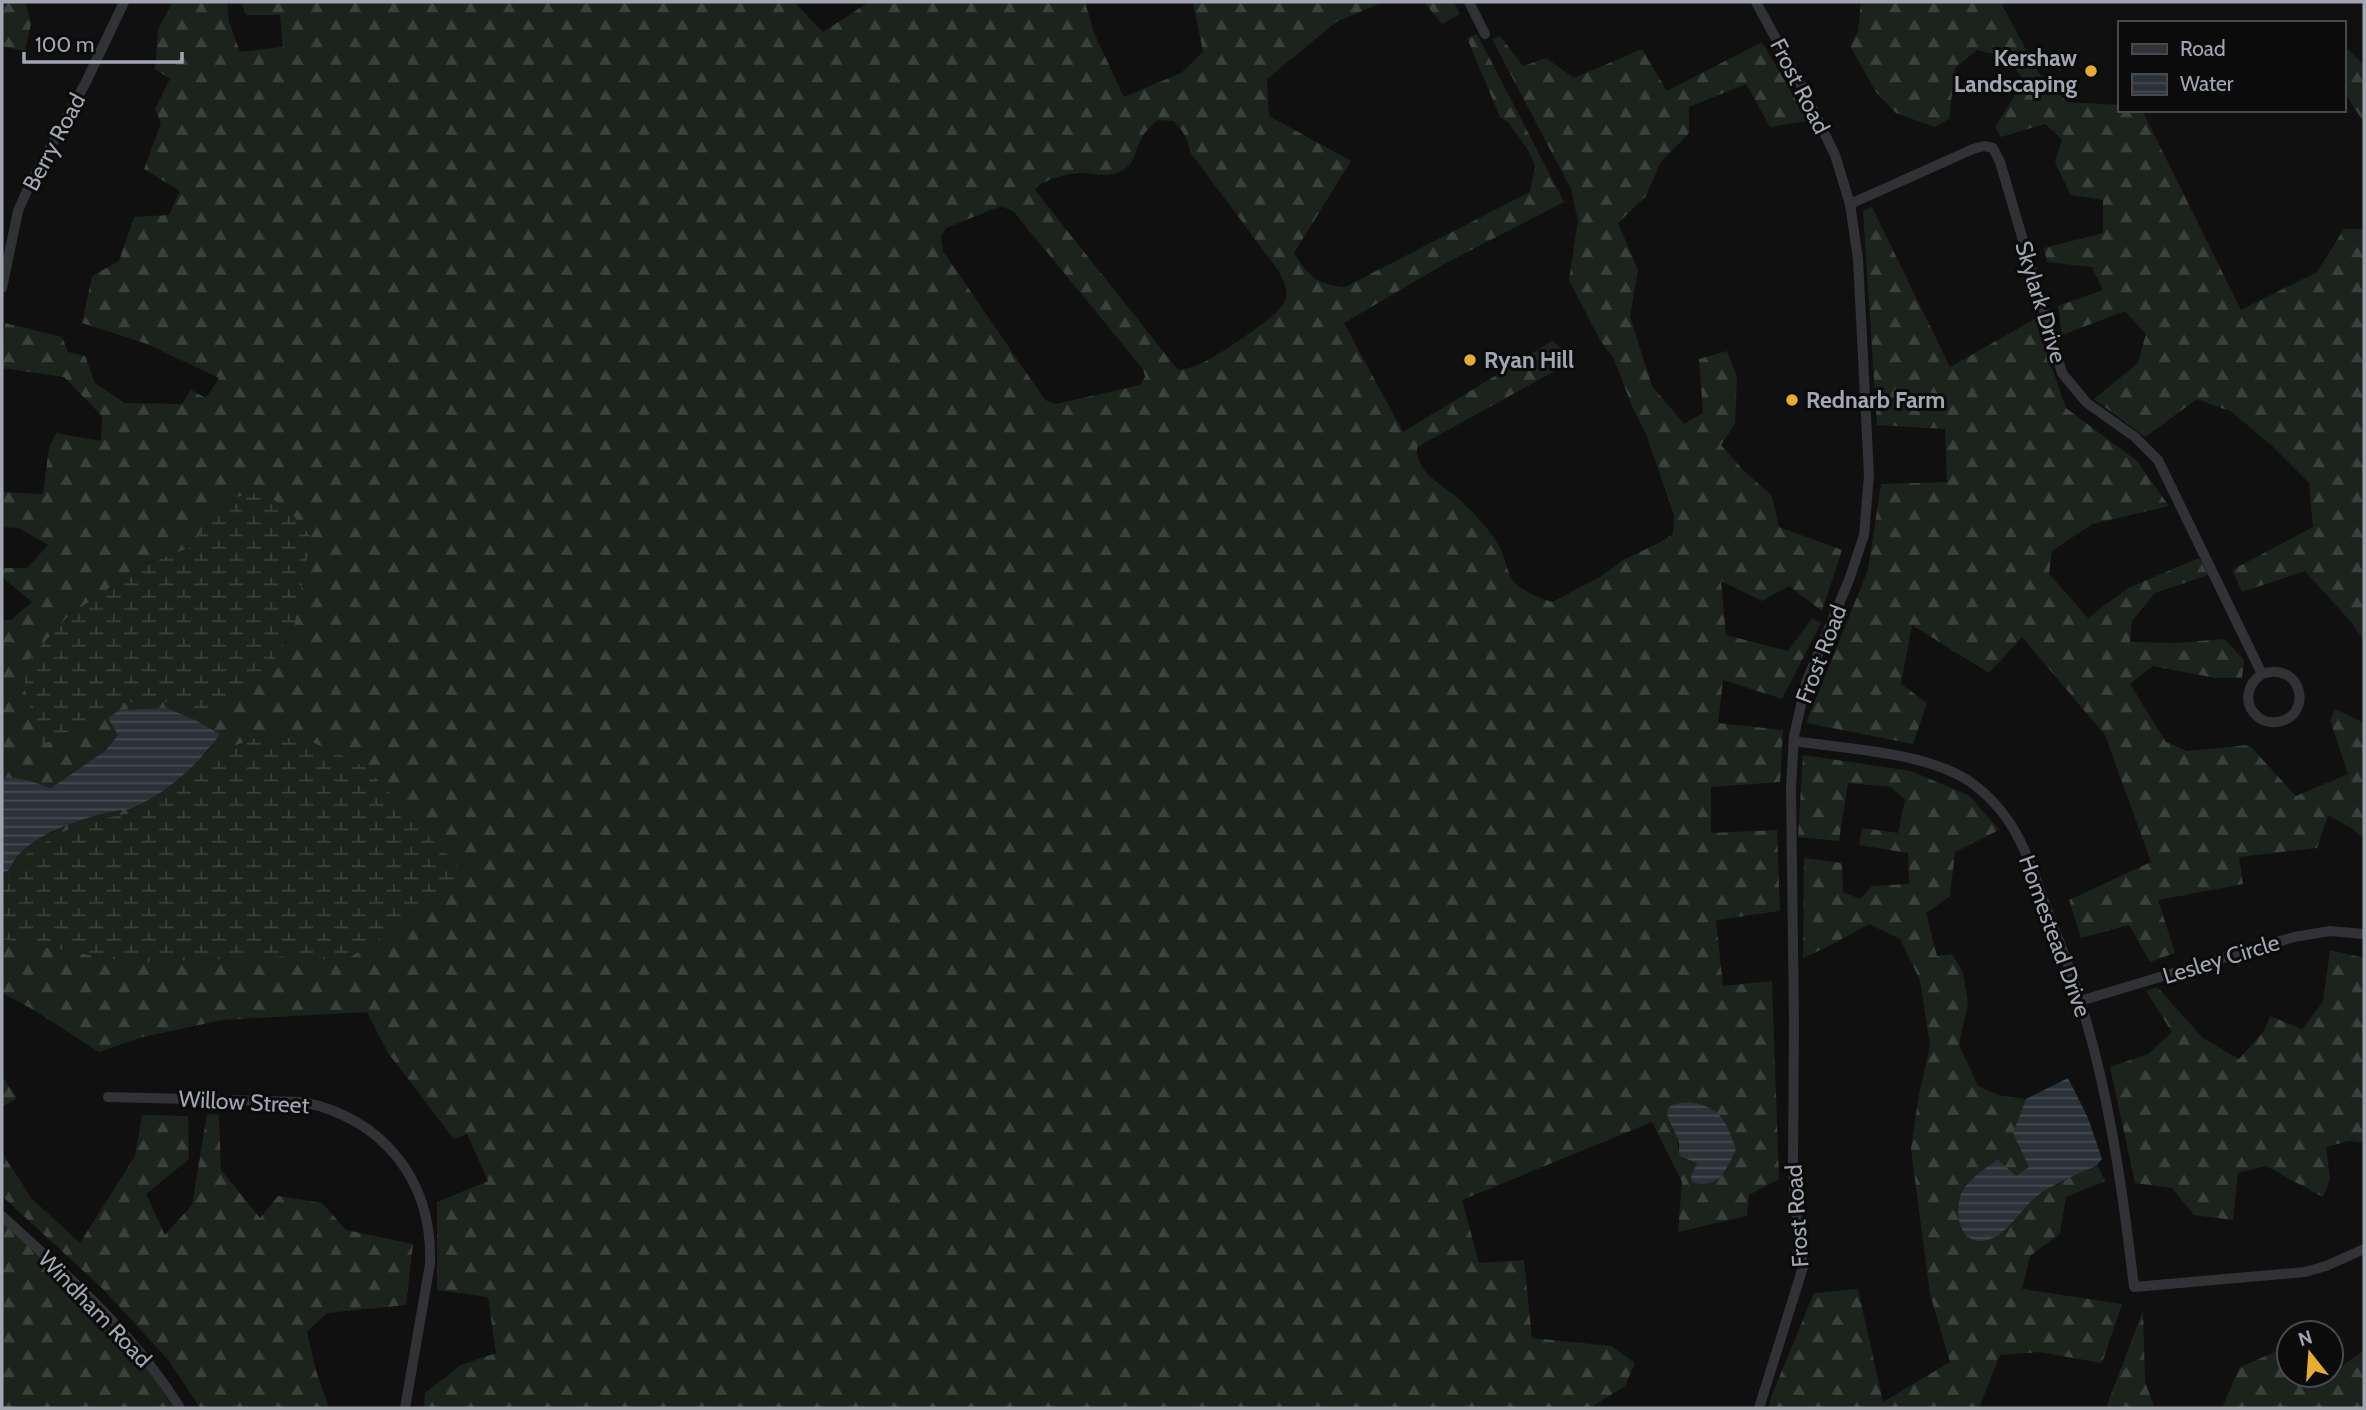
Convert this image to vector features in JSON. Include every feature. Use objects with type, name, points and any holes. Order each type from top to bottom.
[{"type":"street","name":"Berry Road","points":[[2,288],[18,211],[86,82],[124,2]]},
{"type":"street","points":[[1469,2],[1485,34]]},
{"type":"street","name":"Frost Road","points":[[1756,2],[1835,155],[1850,204],[1858,259],[1869,475],[1864,535],[1850,580],[1806,683],[1794,741],[1791,788],[1793,1162],[1803,1267],[1759,1408]]},
{"type":"street","name":"Skylark Drive","points":[[1850,204],[1973,149],[1989,146],[1993,148],[2000,162],[2062,373],[2087,403],[2135,437],[2158,460],[2262,674]]},
{"type":"street","points":[[2279,671],[2290,676],[2297,685],[2300,702],[2295,712],[2286,720],[2270,723],[2260,719],[2252,711],[2248,701],[2249,690],[2254,680],[2262,674],[2279,671]]},
{"type":"street","name":"Homestead Drive","points":[[1794,741],[1924,762],[1962,777],[1990,799],[2013,826],[2080,1002],[2115,1144],[2134,1287],[2305,1272],[2364,1249]]},
{"type":"street","name":"Lesley Circle","points":[[2080,1002],[2294,937],[2330,931],[2364,934]]},
{"type":"street","name":"Willow Street","points":[[108,1097],[303,1102],[349,1117],[388,1146],[415,1185],[426,1216],[430,1248],[430,1264],[405,1408]]},
{"type":"street","name":"Windham Road","points":[[2,1216],[116,1324],[145,1357],[180,1408]]},
{"type":"green space","points":[[25,2],[31,23],[25,51],[2,46],[2,5]]},
{"type":"green space","points":[[173,2],[227,2],[229,22],[240,52],[283,47],[280,15],[246,15],[242,2],[794,2],[823,32],[869,2],[1085,2],[1094,33],[1124,97],[1181,73],[1203,52],[1193,2],[1384,2],[1336,22],[1267,79],[1269,116],[1351,161],[1294,253],[1314,278],[1327,284],[1345,287],[1530,192],[1535,166],[1528,150],[1509,123],[1500,117],[1467,38],[1477,34],[1564,202],[1446,263],[1344,323],[1403,432],[1552,341],[1570,354],[1564,366],[1417,447],[1418,457],[1426,472],[1467,507],[1492,535],[1514,582],[1522,589],[1552,602],[1673,534],[1674,515],[1646,434],[1614,359],[1600,340],[1569,280],[1578,221],[1571,189],[1492,39],[1500,36],[1523,66],[1546,58],[1574,78],[1642,49],[1667,91],[1762,42],[1808,121],[1770,127],[1746,84],[1689,107],[1689,133],[1660,163],[1646,196],[1618,223],[1638,270],[1630,317],[1652,386],[1684,424],[1703,413],[1699,359],[1727,351],[1737,377],[1735,424],[1721,445],[1743,470],[1772,496],[1779,527],[1842,550],[1822,611],[1789,586],[1762,601],[1721,581],[1726,635],[1788,651],[1812,618],[1821,623],[1782,699],[1723,680],[1718,723],[1783,730],[1780,782],[1711,787],[1711,833],[1777,830],[1780,911],[1716,920],[1723,986],[1772,981],[1779,1179],[1749,1195],[1747,1216],[1678,1232],[1682,1182],[1652,1122],[1462,1200],[1479,1263],[1524,1260],[1532,1338],[1611,1346],[1635,1363],[1625,1386],[1590,1408],[424,1408],[425,1393],[461,1365],[496,1353],[488,1297],[437,1290],[437,1202],[488,1181],[467,1134],[454,1139],[388,1053],[367,1012],[222,1020],[143,1037],[99,1052],[34,1010],[2,993],[2,939],[133,963],[286,956],[344,961],[383,936],[459,875],[456,860],[440,849],[189,777],[164,798],[137,812],[68,829],[13,878],[2,879],[2,872],[8,871],[18,854],[35,841],[69,824],[103,813],[137,807],[207,752],[219,734],[167,708],[120,710],[118,735],[105,751],[51,788],[21,779],[2,779],[2,620],[11,620],[32,602],[2,577],[2,568],[27,568],[48,545],[19,528],[2,527],[2,492],[43,494],[49,447],[56,433],[101,441],[102,416],[64,377],[2,368],[5,323],[62,337],[68,352],[85,356],[95,383],[125,403],[182,404],[191,390],[206,398],[219,378],[147,344],[82,323],[92,276],[119,261],[134,217],[169,215],[180,191],[144,169],[161,123],[155,109],[170,79],[155,69],[158,29]],"holes":[[[1158,120],[1173,121],[1180,128],[1190,152],[1278,270],[1286,292],[1281,307],[1249,334],[1204,362],[1178,370],[1035,190],[1043,183],[1062,176],[1081,173],[1110,175],[1124,169],[1133,159],[1148,129]],[[1001,206],[1014,212],[1143,369],[1145,377],[1140,385],[1056,404],[1045,400],[943,251],[941,237],[946,228]],[[223,500],[267,671],[201,716],[169,702],[127,702],[117,705],[143,564],[190,548]],[[1725,1122],[1736,1149],[1726,1167],[1693,1171],[1697,1163],[1678,1150],[1677,1136]]]},
{"type":"green space","points":[[1424,2],[1454,2],[1460,14],[1442,24]]},
{"type":"green space","points":[[1861,2],[2007,2],[2002,5],[2038,72],[2067,102],[2118,105],[2118,112],[2143,112],[2241,310],[2317,272],[2344,229],[2364,229],[2364,641],[2352,623],[2305,571],[2242,592],[2232,570],[2313,527],[2309,483],[2272,446],[2232,412],[2197,399],[2145,437],[2094,399],[2138,363],[2146,334],[2125,311],[2062,335],[2058,306],[2103,290],[2092,267],[2047,262],[2044,248],[2103,233],[2103,200],[2071,195],[2055,163],[2062,139],[2045,124],[2001,137],[1995,127],[2024,81],[2007,57],[1977,50],[1955,68],[1949,119],[1934,127],[1896,113],[1876,92],[1850,46],[1858,31]]},
{"type":"green space","points":[[2345,47],[2364,65],[2364,123],[2345,93]]},
{"type":"green space","points":[[1872,207],[1950,367],[2035,319],[2066,408],[2137,461],[2169,506],[2092,524],[2052,551],[2049,574],[2088,618],[2128,588],[2199,558],[2208,575],[2155,593],[2132,621],[2130,642],[2177,643],[2224,639],[2244,660],[2242,678],[2215,678],[2153,666],[2130,684],[2166,742],[2187,751],[2249,745],[2296,796],[2348,774],[2330,720],[2335,709],[2364,723],[2364,839],[2328,815],[2317,848],[2239,857],[2243,884],[2158,900],[2175,953],[2150,962],[2129,925],[2081,938],[2069,900],[2151,862],[2105,735],[2022,637],[1989,673],[1912,625],[1901,684],[1927,703],[1913,744],[1806,723],[1868,570],[1881,484],[1947,482],[1945,429],[1877,425],[1863,211]]},
{"type":"green space","points":[[260,492],[286,507],[311,537],[294,627],[267,672],[201,716],[169,702],[127,702],[43,745],[25,691],[25,663],[68,616],[144,564],[190,548],[222,500]]},
{"type":"green space","points":[[258,737],[306,739],[366,767],[440,849],[456,860],[460,875],[383,936],[344,961],[286,956],[133,963],[2,939],[2,879],[13,878],[20,858],[68,829],[137,812],[164,798],[231,747]]},
{"type":"green space","points":[[1803,755],[1911,771],[1970,796],[1999,830],[1955,852],[1950,896],[1926,913],[1937,956],[1952,954],[1963,972],[1968,1003],[1959,1045],[1978,1086],[2001,1096],[2026,1099],[2013,1133],[2030,1167],[2016,1177],[1983,1169],[1962,1192],[1970,1238],[1983,1239],[2002,1232],[2039,1195],[2097,1165],[2105,1181],[2066,1197],[2060,1234],[2030,1256],[2022,1289],[2122,1304],[2102,1363],[2039,1352],[2000,1355],[1979,1408],[1769,1408],[1771,1397],[1814,1293],[1858,1289],[1883,1402],[1950,1362],[1930,1294],[1911,1149],[1930,1045],[1920,980],[1900,939],[1869,924],[1803,958],[1804,858],[1842,863],[1843,892],[1860,899],[1872,886],[1909,884],[1908,853],[1859,845],[1862,828],[1898,833],[1905,800],[1891,787],[1848,783],[1839,841],[1798,837]]},
{"type":"green space","points":[[2330,950],[2364,958],[2364,1143],[2349,1141],[2326,1147],[2330,1179],[2323,1197],[2266,1166],[2238,1173],[2233,1220],[2194,1215],[2172,1188],[2135,1183],[2110,1067],[2148,1054],[2172,1032],[2146,991],[2157,987],[2203,1038],[2239,1059],[2264,1031],[2270,1016],[2302,1029],[2323,1002]]},
{"type":"green space","points":[[2,1076],[17,1098],[2,1107]]},
{"type":"green space","points":[[207,1114],[219,1115],[221,1170],[260,1218],[278,1196],[322,1203],[346,1230],[413,1244],[406,1305],[327,1313],[307,1332],[316,1371],[329,1408],[200,1408],[169,1361],[105,1291],[2,1196],[2,1153],[32,1199],[80,1243],[135,1156],[142,1115],[188,1116],[189,1159],[146,1194],[165,1235],[192,1205]]},
{"type":"green space","points":[[2,1221],[143,1360],[173,1408],[2,1408]]},
{"type":"green space","points":[[2143,1310],[2145,1382],[2155,1408],[2106,1408]]},
{"type":"green space","points":[[2364,1350],[2364,1408],[2222,1408],[2240,1367],[2275,1352],[2275,1389],[2345,1389],[2345,1364]]},
{"type":"water","points":[[167,708],[220,734],[194,765],[162,792],[139,805],[81,820],[48,834],[28,846],[18,855],[8,871],[2,872],[2,779],[21,779],[51,788],[105,751],[118,735],[108,718],[120,710]]},
{"type":"water","points":[[2068,1078],[2088,1118],[2102,1159],[2097,1165],[2042,1192],[1999,1235],[1983,1241],[1968,1237],[1960,1224],[1958,1207],[1965,1187],[1998,1160],[2016,1176],[2029,1167],[2013,1133],[2026,1099]]},
{"type":"water","points":[[1690,1102],[1709,1108],[1721,1117],[1736,1149],[1725,1171],[1709,1183],[1692,1182],[1691,1176],[1697,1163],[1680,1156],[1679,1142],[1667,1115],[1671,1106]]},
{"type":"place","name":"Kershaw Landscaping","points":[[2091,71]]},
{"type":"place","name":"Ryan Hill","points":[[1470,360]]},
{"type":"place","name":"Rednarb Farm","points":[[1792,400]]}]
